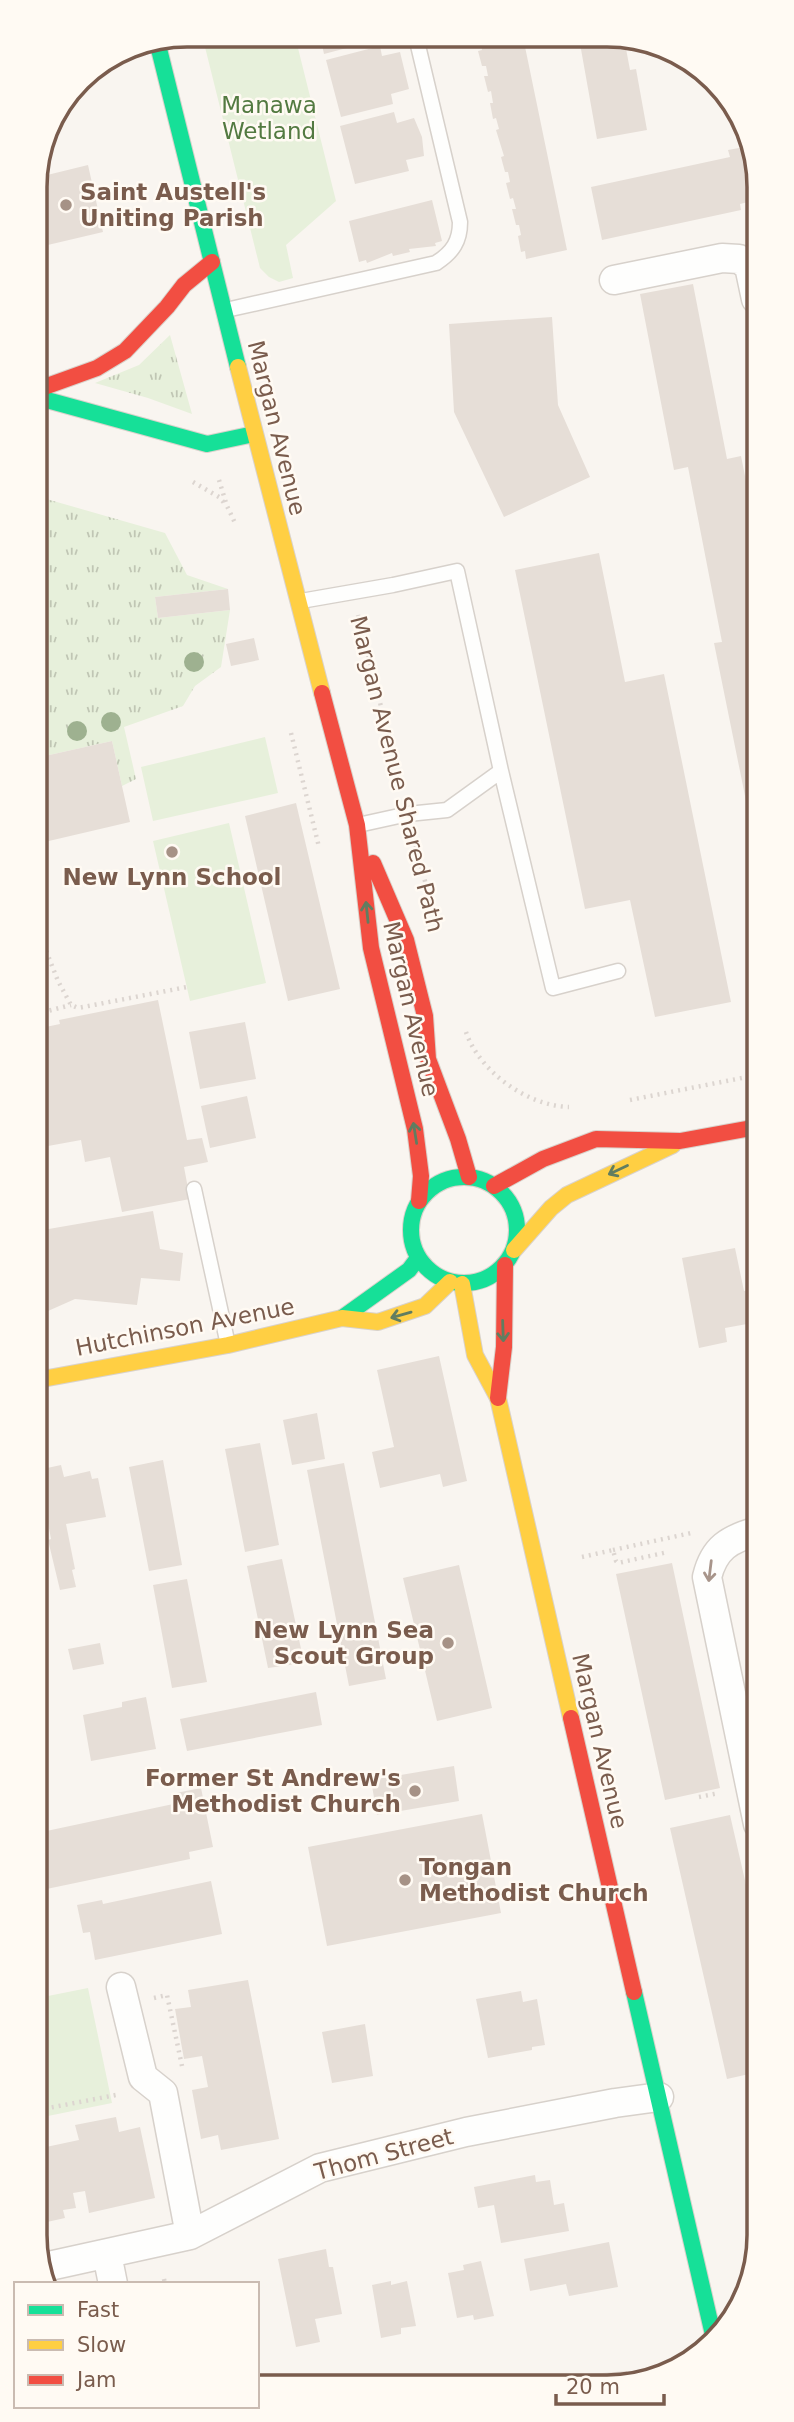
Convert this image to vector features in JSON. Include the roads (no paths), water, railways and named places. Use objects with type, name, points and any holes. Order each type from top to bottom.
[{"type":"main road","name":"Margan Avenue","points":[[159,50],[254,433],[357,825],[371,948],[415,1129],[421,1176],[419,1201]]},
{"type":"main road","points":[[48,386],[97,368],[125,351],[152,324],[184,285],[212,262]]},
{"type":"main road","points":[[48,400],[207,444],[254,433]]},
{"type":"main road","name":"Margan Avenue","points":[[357,825],[406,940],[425,1016],[428,1059],[469,1177]]},
{"type":"main road","points":[[494,1186],[543,1159],[596,1139],[680,1141],[747,1129]]},
{"type":"main road","points":[[510,1257],[518,1233],[515,1214],[506,1198],[494,1186],[469,1177],[450,1179],[432,1188],[419,1201],[411,1224],[411,1235],[418,1258],[432,1273],[456,1283],[486,1279],[510,1257],[551,1208],[567,1195],[680,1141]]},
{"type":"main road","name":"Margan Avenue","points":[[498,1398],[510,1257]]},
{"type":"main road","name":"Hutchinson Avenue","points":[[342,1318],[394,1283],[418,1258]]},
{"type":"main road","name":"Margan Avenue","points":[[456,1283],[475,1355],[498,1398],[711,2328]]},
{"type":"main road","name":"Hutchinson Avenue","points":[[47,1378],[228,1345],[342,1318],[378,1322],[425,1306],[456,1283]]},
{"type":"street","points":[[614,280],[722,258],[739,259],[747,263]]},
{"type":"street","points":[[746,1536],[723,1546],[711,1559],[707,1577],[746,1767]]},
{"type":"street","points":[[121,1987],[143,2077],[163,2093],[190,2235]]},
{"type":"street","name":"Thom Street","points":[[51,2266],[190,2235],[320,2168],[466,2132],[615,2103],[659,2098]]},
{"type":"street","points":[[107,2254],[113,2282]]},
{"type":"lane","points":[[223,311],[436,263],[447,256],[457,244],[460,222],[418,47]]},
{"type":"lane","points":[[299,601],[457,571],[553,988],[618,971]]},
{"type":"lane","points":[[357,825],[408,814],[447,810],[501,771]]},
{"type":"lane","points":[[194,1189],[228,1345]]},
{"type":"place","name":"Saint Austell's Uniting Parish","points":[[66,205]]},
{"type":"place","name":"New Lynn School","points":[[172,852]]},
{"type":"place","name":"New Lynn Sea Scout Group","points":[[448,1643]]},
{"type":"place","name":"Former St Andrew's Methodist Church","points":[[415,1791]]},
{"type":"place","name":"Tongan Methodist Church","points":[[405,1880]]},
{"type":"park label","name":"Manawa Wetland","points":[[269,118]]}]
